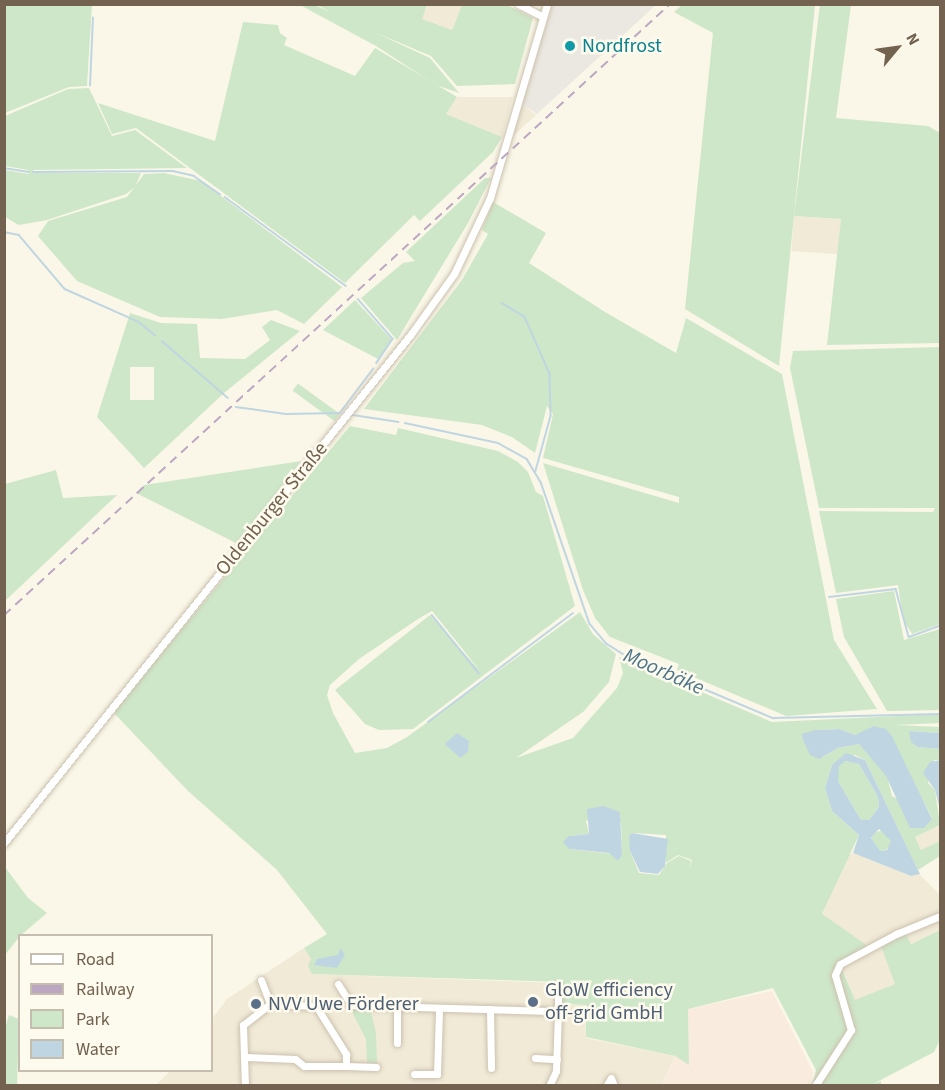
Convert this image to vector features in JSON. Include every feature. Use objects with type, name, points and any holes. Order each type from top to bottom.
[{"type":"street","points":[[518,4],[543,17]]},
{"type":"street","name":"Oldenburger Straße","points":[[4,843],[432,307],[471,243],[504,155],[547,4]]},
{"type":"street","points":[[815,1086],[850,1030],[835,975],[840,964],[896,934],[940,916]]},
{"type":"street","points":[[261,980],[270,1004]]},
{"type":"street","points":[[338,984],[351,1005],[558,1011]]},
{"type":"street","points":[[549,1086],[556,1071],[558,986]]},
{"type":"street","points":[[245,1086],[246,1058],[243,1025],[270,1004],[316,1006],[346,1054],[346,1066]]},
{"type":"street","points":[[397,1006],[397,1043]]},
{"type":"street","points":[[414,1074],[437,1074],[440,1009]]},
{"type":"street","points":[[490,1009],[491,1068]]},
{"type":"street","points":[[246,1058],[295,1059],[303,1066],[376,1067]]},
{"type":"street","points":[[535,1058],[556,1059]]},
{"type":"street","points":[[606,1086],[610,1078],[614,1086]]},
{"type":"shaded area","points":[[428,5],[462,5],[452,30],[421,19]]},
{"type":"shaded area","points":[[552,5],[656,5],[537,114],[522,104]]},
{"type":"shaded area","points":[[457,97],[513,97],[502,137],[446,114]]},
{"type":"shaded area","points":[[522,104],[536,115],[512,137]]},
{"type":"shaded area","points":[[794,216],[841,219],[838,254],[792,251]]},
{"type":"shaded area","points":[[940,825],[940,841],[921,850],[914,837]]},
{"type":"shaded area","points":[[853,853],[911,876],[919,874],[940,895],[940,930],[910,944],[895,984],[855,1001],[822,914],[849,855]]},
{"type":"shaded area","points":[[304,948],[311,959],[312,974],[557,983],[557,1005],[585,1005],[586,1038],[675,1056],[662,1085],[155,1086],[169,1072],[213,1072],[213,1018],[227,999]]},
{"type":"shaded area","points":[[772,991],[813,1072],[809,1085],[662,1086],[675,1056],[689,1064],[688,1009]]},
{"type":"green space","points":[[5,4],[92,5],[87,86],[69,87],[5,113]]},
{"type":"green space","points":[[820,4],[851,5],[836,118],[928,126],[940,133],[940,343],[827,345],[841,219],[794,216]]},
{"type":"green space","points":[[300,5],[315,5],[330,12],[318,5],[427,5],[422,19],[452,30],[462,5],[507,5],[533,18],[515,84],[457,86],[431,56],[374,32],[430,58],[459,93],[436,85],[376,46]]},
{"type":"green space","points":[[682,5],[815,5],[779,366],[685,309],[713,33],[674,12]]},
{"type":"green space","points":[[243,22],[278,25],[280,33],[287,38],[284,45],[355,76],[375,48],[457,97],[446,114],[502,137],[493,152],[420,221],[414,215],[345,283],[136,128],[112,134],[98,103],[215,141]]},
{"type":"green space","points":[[89,88],[112,136],[135,130],[187,168],[33,170],[33,173],[141,173],[135,187],[126,194],[47,220],[19,225],[5,217],[5,170],[29,174],[28,170],[5,166],[5,116],[68,89]]},
{"type":"green space","points":[[164,173],[201,181],[342,287],[304,324],[277,310],[221,319],[160,317],[77,281],[38,236],[48,221],[127,197],[144,174]]},
{"type":"green space","points":[[485,178],[491,178],[468,223],[397,340],[361,298],[403,263],[415,261],[406,252]]},
{"type":"green space","points":[[493,202],[546,233],[529,263],[605,312],[676,353],[686,318],[782,374],[834,640],[877,709],[786,716],[677,670],[679,664],[610,637],[595,618],[583,590],[543,463],[679,503],[679,497],[543,458],[553,414],[547,406],[535,453],[512,437],[482,425],[364,409],[462,280],[488,234],[482,230]]},
{"type":"green space","points":[[355,300],[392,340],[378,359],[323,330]]},
{"type":"green space","points":[[130,313],[161,323],[197,324],[200,358],[245,359],[270,340],[262,327],[271,320],[300,331],[224,393],[144,468],[97,417]],"holes":[[[130,367],[154,367],[154,400],[130,400]]]},
{"type":"green space","points":[[940,347],[940,624],[912,634],[903,619],[898,585],[836,593],[819,511],[933,512],[935,508],[819,508],[790,368],[793,351]]},
{"type":"green space","points":[[298,383],[340,414],[335,421],[293,391]]},
{"type":"green space","points":[[350,426],[396,435],[398,428],[498,451],[518,462],[528,472],[536,492],[543,496],[575,606],[413,729],[379,730],[365,724],[335,690],[430,615],[481,672],[432,611],[418,619],[359,659],[330,685],[327,695],[333,713],[355,753],[387,748],[407,737],[580,612],[593,634],[616,654],[609,682],[583,712],[516,758],[573,738],[617,688],[623,673],[619,657],[772,722],[940,714],[940,723],[896,725],[940,727],[940,733],[909,731],[918,747],[940,749],[940,760],[934,760],[928,783],[935,790],[940,825],[915,837],[921,850],[940,841],[940,856],[918,870],[865,760],[855,755],[832,765],[825,788],[832,811],[859,835],[822,914],[868,946],[839,962],[855,1000],[895,984],[881,946],[906,935],[911,944],[940,930],[940,1040],[934,1052],[873,1084],[881,1081],[881,1085],[813,1085],[816,1070],[773,988],[688,1009],[689,1065],[675,1056],[586,1037],[586,1005],[561,1004],[561,982],[312,974],[308,966],[311,959],[304,948],[327,934],[277,870],[188,791],[113,712]],"holes":[[[840,729],[855,735],[886,729],[932,818],[892,796],[887,776],[859,744],[838,748],[823,757],[815,730]],[[612,810],[621,823],[622,855],[569,849],[569,836],[589,834],[586,821]],[[633,833],[666,835],[666,863],[678,855],[692,860],[690,869],[691,861],[679,856],[667,863],[659,875],[639,873],[630,851]]]},
{"type":"green space","points":[[301,461],[238,544],[136,493],[144,485]]},
{"type":"green space","points":[[56,470],[63,498],[117,495],[5,601],[5,484]]},
{"type":"green space","points":[[894,591],[904,640],[940,629],[940,710],[887,711],[844,637],[836,599]]},
{"type":"green space","points":[[850,761],[859,764],[878,797],[879,807],[869,820],[861,820],[838,781],[836,773],[841,762]]},
{"type":"green space","points":[[881,831],[888,834],[891,841],[888,848],[881,851],[874,848],[871,841],[874,834]]},
{"type":"green space","points":[[5,867],[28,898],[47,913],[22,934],[18,934],[18,939],[5,955]]},
{"type":"green space","points":[[370,1007],[376,1033],[377,1063],[367,1063],[366,1039],[350,1008]]},
{"type":"green space","points":[[9,1015],[18,1019],[17,1085],[5,1085],[5,1028]]},
{"type":"water","points":[[874,726],[886,729],[892,736],[932,819],[924,828],[910,828],[886,776],[859,744],[838,748],[819,759],[810,755],[802,734],[815,730],[840,729],[855,735]]},
{"type":"water","points":[[909,731],[940,733],[940,749],[918,747],[911,742]]},
{"type":"water","points":[[457,733],[469,741],[468,752],[460,758],[445,744]]},
{"type":"water","points":[[846,753],[865,760],[920,874],[911,876],[853,853],[859,835],[832,811],[825,788],[832,765]],"holes":[[[846,761],[859,764],[878,797],[879,807],[869,820],[861,820],[838,781],[839,766]],[[879,829],[891,841],[887,850],[880,851],[871,838]]]},
{"type":"water","points":[[940,760],[940,810],[935,790],[923,773],[930,762]]},
{"type":"water","points":[[603,806],[620,812],[622,855],[618,861],[609,853],[569,849],[563,842],[569,836],[589,834],[587,809]]},
{"type":"water","points":[[632,833],[668,839],[665,866],[658,874],[640,872],[630,851],[629,836]]},
{"type":"water","points":[[340,948],[345,955],[337,968],[314,965],[317,959],[338,955]]},
{"type":"waterway","points":[[90,86],[93,18]]},
{"type":"waterway","points":[[4,168],[29,172]]},
{"type":"waterway","points":[[33,172],[173,171],[194,176],[220,194]]},
{"type":"waterway","points":[[225,197],[346,286]]},
{"type":"waterway","points":[[4,232],[19,235],[65,289],[139,322],[155,335]]},
{"type":"waterway","points":[[358,299],[393,339],[377,363]]},
{"type":"waterway","points":[[502,303],[525,317],[550,374],[551,416],[536,471]]},
{"type":"waterway","points":[[162,341],[228,398]]},
{"type":"waterway","name":"Moorbäke","points":[[236,407],[286,414],[340,413],[373,369]]},
{"type":"waterway","name":"Moorbäke","points":[[353,415],[398,422]]},
{"type":"waterway","name":"Moorbäke","points":[[405,423],[498,443],[527,459],[541,482],[590,624],[607,644],[626,656],[773,718],[940,714]]},
{"type":"waterway","points":[[829,597],[896,589],[909,637],[940,626]]},
{"type":"waterway","points":[[428,722],[573,613]]},
{"type":"waterway","points":[[432,615],[479,673]]},
{"type":"railway","points":[[4,615],[670,4]]},
{"type":"place","name":"Nordfrost","points":[[570,46]]},
{"type":"place","name":"GloW efficiency off-grid GmbH","points":[[533,1002]]},
{"type":"place","name":"NVV Uwe Förderer","points":[[256,1004]]}]
